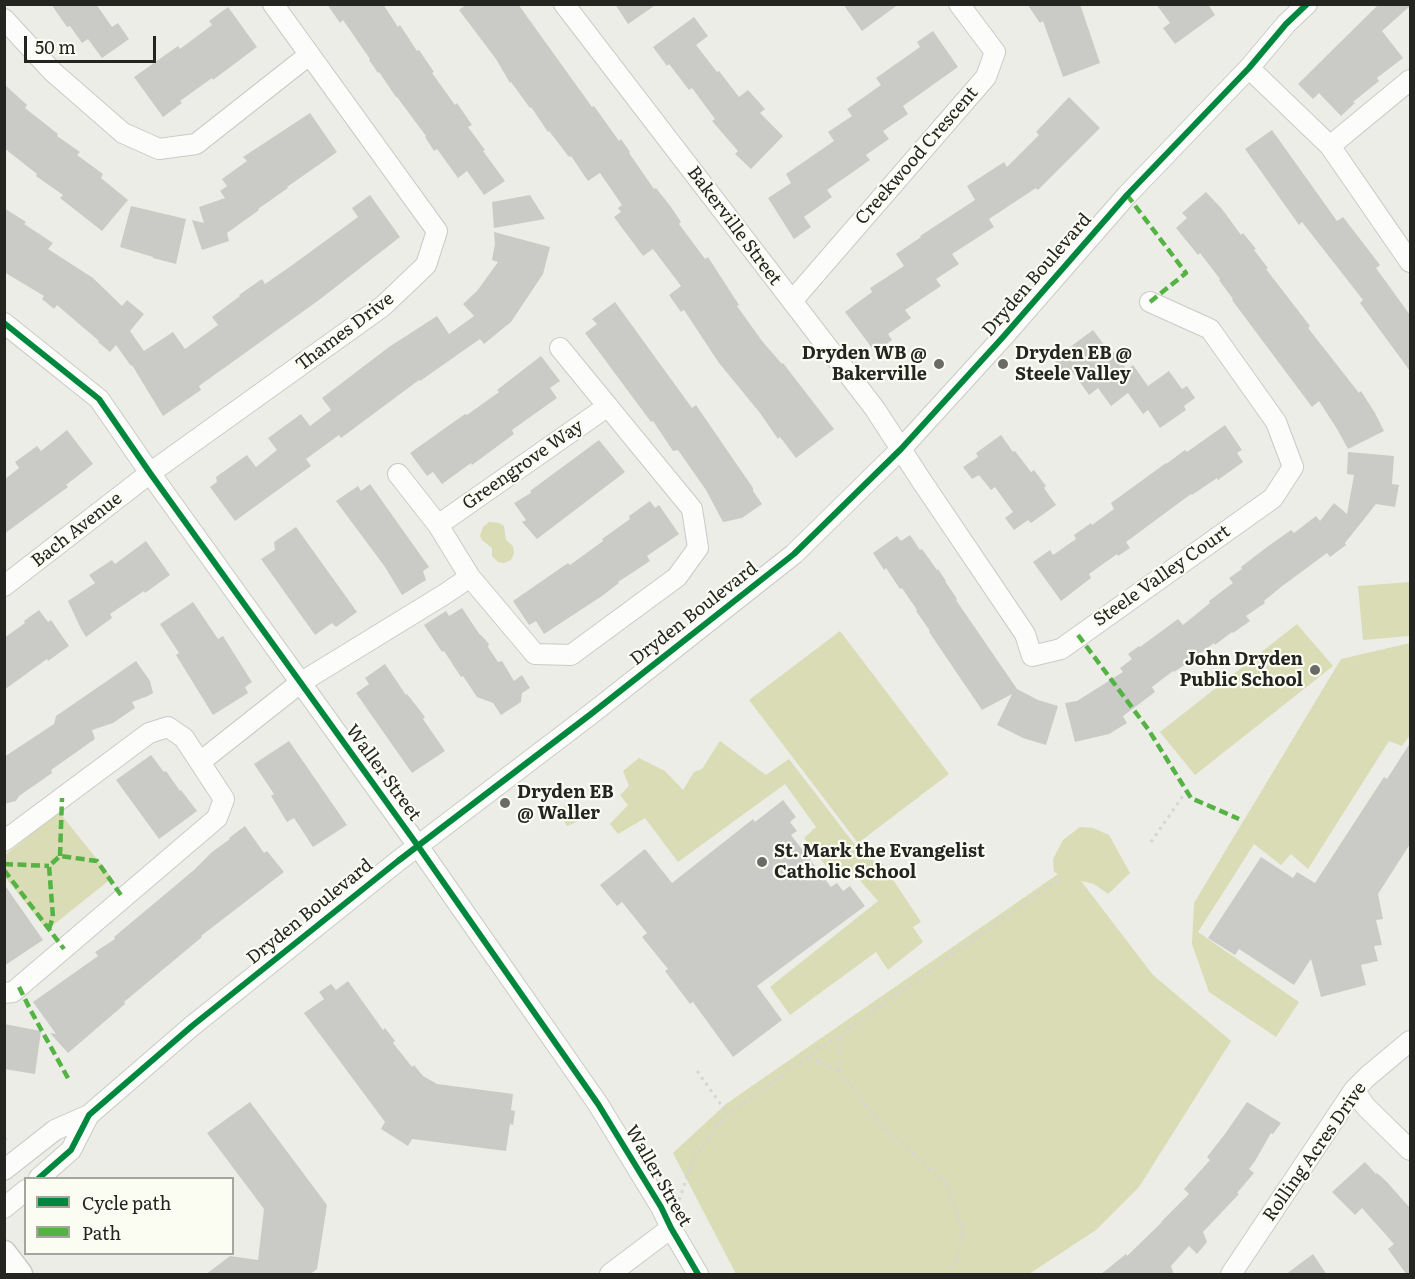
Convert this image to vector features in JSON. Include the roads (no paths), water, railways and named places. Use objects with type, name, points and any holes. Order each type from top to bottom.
[{"type":"main road","points":[[4,1253],[20,1275]]},
{"type":"street","name":"Thames Drive","points":[[150,473],[383,306],[426,265],[437,231],[273,4]]},
{"type":"street","name":"Bakerville Street","points":[[564,4],[875,410],[900,449]]},
{"type":"street","name":"Creekwood Crescent","points":[[792,301],[986,77],[995,52],[959,4]]},
{"type":"street","name":"Dryden Boulevard","points":[[4,1170],[55,1130],[89,1115],[192,1026],[418,846],[591,714],[794,554],[900,449],[1127,195],[1307,4]]},
{"type":"street","points":[[4,19],[53,72],[123,133],[159,149],[196,144],[309,55]]},
{"type":"street","points":[[1248,68],[1330,146],[1410,262]]},
{"type":"street","points":[[1330,146],[1410,80]]},
{"type":"street","name":"Steele Valley Court","points":[[900,449],[1025,634],[1032,656],[1060,649],[1273,498],[1293,467],[1276,422],[1210,330],[1150,302]]},
{"type":"street","name":"Waller Street","points":[[4,323],[99,399],[418,846],[598,1104],[661,1207],[698,1275]]},
{"type":"street","points":[[398,474],[438,525],[470,577],[536,654],[571,655],[677,577],[698,548],[692,509],[560,348]]},
{"type":"street","name":"Greengrove Way","points":[[438,525],[608,406]]},
{"type":"street","name":"Bach Avenue","points":[[4,586],[150,473]]},
{"type":"street","points":[[200,762],[300,683],[470,577]]},
{"type":"street","points":[[4,841],[149,734],[168,727],[184,738],[225,799],[217,819],[13,992],[4,993]]},
{"type":"street","name":"Rolling Acres Drive","points":[[1231,1275],[1354,1090],[1410,1041]]},
{"type":"street","points":[[1354,1090],[1366,1107],[1410,1150]]},
{"type":"street","name":"Dryden Boulevard","points":[[41,1177],[71,1150],[89,1115]]},
{"type":"street","points":[[4,1208],[24,1192]]},
{"type":"street","points":[[610,1275],[671,1228]]},
{"type":"place","name":"Dryden WB @ Bakerville","points":[[939,364]]},
{"type":"place","name":"Dryden EB @ Steele Valley","points":[[1003,364]]},
{"type":"place","name":"John Dryden Public School","points":[[1315,670]]},
{"type":"place","name":"Dryden EB @ Waller","points":[[505,803]]},
{"type":"place","name":"St. Mark the Evangelist Catholic School","points":[[762,862]]}]
